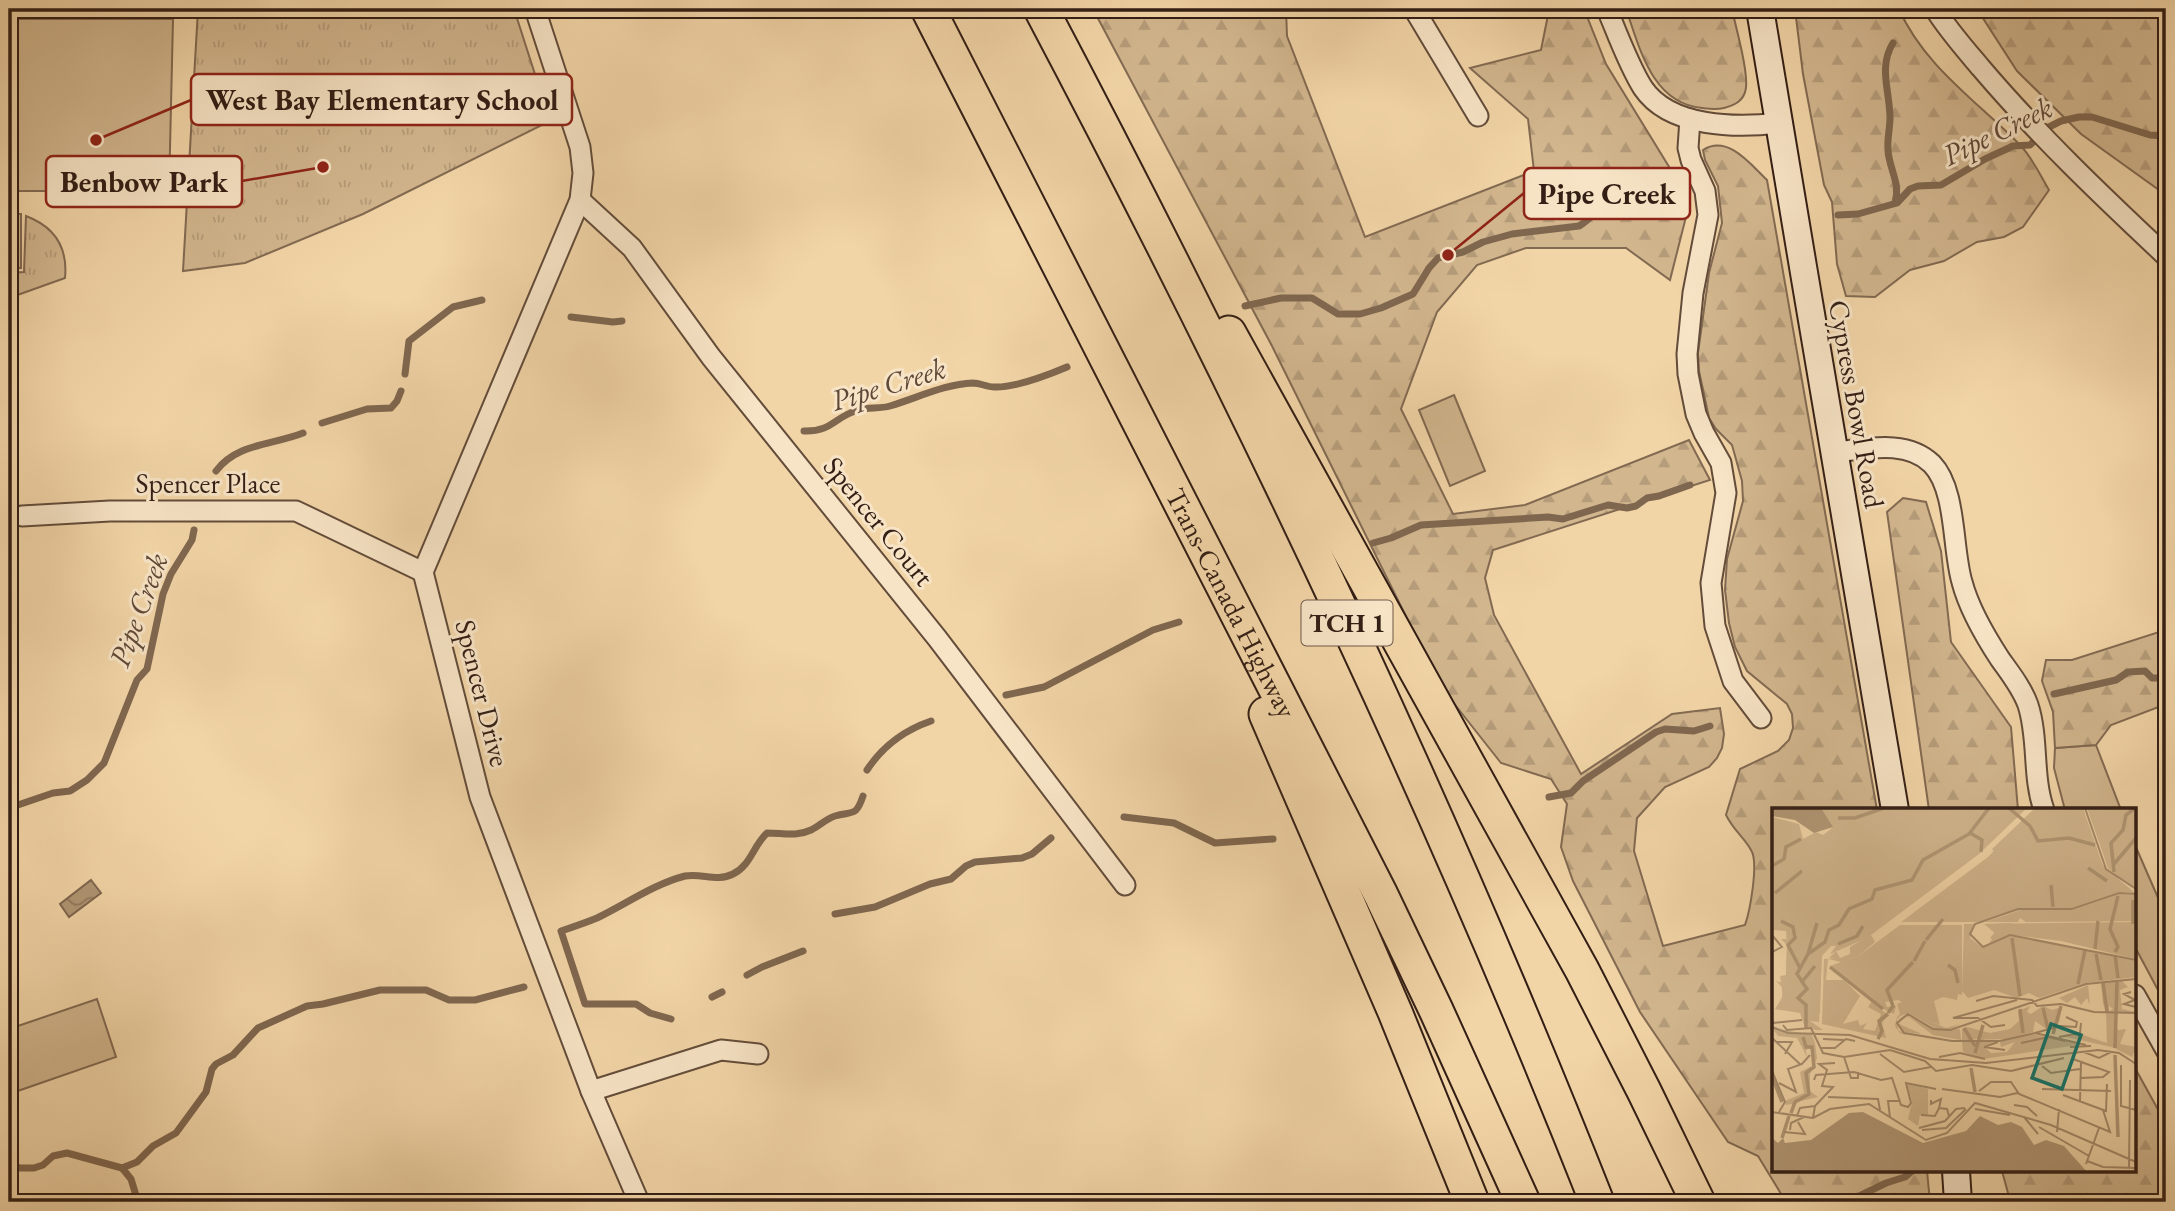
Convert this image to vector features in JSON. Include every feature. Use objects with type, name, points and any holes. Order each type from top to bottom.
[{"type":"highway","name":"Trans-Canada Highway","points":[[928,9],[1386,907],[1523,1202]]},
{"type":"highway","name":"TCH 1","points":[[1041,9],[1256,434],[1402,740],[1508,982],[1597,1202]]},
{"type":"highway","points":[[1067,58],[1240,351],[1582,970],[1698,1202]]},
{"type":"highway","points":[[1173,488],[1259,698],[1395,1012],[1472,1202]]},
{"type":"street","points":[[423,572],[580,200],[583,173],[580,147],[535,9]]},
{"type":"street","points":[[1414,9],[1478,116]]},
{"type":"street","points":[[1608,9],[1643,89],[1670,111],[1690,119],[1747,127],[1779,123]]},
{"type":"street","name":"Cypress Bowl Road","points":[[1760,9],[1804,285],[1895,808]]},
{"type":"street","points":[[1935,9],[2005,96],[2166,256]]},
{"type":"street","points":[[1690,119],[1688,148],[1704,191],[1708,215],[1693,293],[1687,354],[1688,374],[1696,414],[1721,463],[1726,493],[1711,583],[1715,626],[1733,681],[1761,718]]},
{"type":"street","name":"Spencer Court","points":[[580,200],[632,248],[711,357],[937,638],[1125,885]]},
{"type":"street","points":[[1835,452],[1886,447],[1903,449],[1918,454],[1931,463],[1941,475],[1962,583],[1985,636],[2022,692],[2028,706],[2036,775],[2044,808]]},
{"type":"street","name":"Spencer Place","points":[[22,516],[110,511],[296,511],[423,572]]},
{"type":"street","name":"Spencer Drive","points":[[423,572],[480,797],[592,1091],[639,1202]]},
{"type":"street","points":[[2136,997],[2166,1050]]},
{"type":"street","points":[[592,1091],[721,1049],[758,1054]]},
{"type":"street","points":[[1956,1172],[1958,1202]]},
{"type":"green space","points":[[198,9],[514,9],[550,121],[363,214],[245,263],[183,271]]},
{"type":"green space","points":[[1093,9],[1286,9],[1287,36],[1365,237],[1534,171],[1528,119],[1470,68],[1541,50],[1548,15],[1546,9],[1584,9],[1606,64],[1690,201],[1670,280],[1626,248],[1526,248],[1477,265],[1437,312],[1401,409],[1453,514],[1525,505],[1689,440],[1710,480],[1493,550],[1485,578],[1494,615],[1581,774],[1672,714],[1720,708],[1724,734],[1717,758],[1709,767],[1665,787],[1637,818],[1634,851],[1663,946],[1745,925],[1753,887],[1753,856],[1726,815],[1740,769],[1778,751],[1789,740],[1793,728],[1792,714],[1787,704],[1747,671],[1735,647],[1729,623],[1725,590],[1727,559],[1743,501],[1742,481],[1732,445],[1709,418],[1699,371],[1698,353],[1709,273],[1722,223],[1718,186],[1703,150],[1712,146],[1730,149],[1767,180],[1877,808],[1772,808],[1772,1172],[1927,1172],[1930,1202],[1786,1202],[1758,1156],[1728,1142],[1640,1012],[1573,881],[1561,847],[1567,804],[1551,779],[1501,763],[1441,687],[1272,346]]},
{"type":"green space","points":[[1626,9],[1732,9],[1745,70],[1746,88],[1741,99],[1728,107],[1713,109],[1685,104],[1671,96],[1650,72]]},
{"type":"green space","points":[[1795,9],[1899,9],[1937,66],[2020,145],[2039,172],[2049,190],[2023,227],[2004,237],[1977,242],[1944,261],[1910,270],[1875,297],[1846,296],[1837,264],[1832,202],[1824,185],[1803,74]]},
{"type":"green space","points":[[1977,9],[2166,9],[2166,195],[2081,134],[2017,71]]},
{"type":"green space","points":[[9,19],[173,19],[169,191],[9,191]]},
{"type":"green space","points":[[9,214],[21,214],[21,268],[9,268]]},
{"type":"green space","points":[[26,216],[52,232],[62,248],[65,278],[9,298],[9,273],[24,272]]},
{"type":"green space","points":[[1454,395],[1485,471],[1450,486],[1419,410]]},
{"type":"green space","points":[[1903,498],[1926,502],[1941,551],[1951,642],[2011,727],[2018,808],[1929,808],[1887,512]]},
{"type":"green space","points":[[2162,631],[2166,634],[2166,707],[2161,706],[2111,725],[2096,745],[2055,748],[2053,712],[2042,681],[2046,660],[2072,660]]},
{"type":"green space","points":[[2096,745],[2120,808],[2064,808],[2054,768],[2055,748]]},
{"type":"green space","points":[[2136,847],[2166,916],[2166,1005],[2136,949]]},
{"type":"green space","points":[[97,999],[116,1057],[9,1094],[9,1029]]},
{"type":"green space","points":[[2136,1070],[2166,1124],[2166,1202],[2005,1202],[2008,1193],[2002,1172],[2136,1172]]},
{"type":"water","points":[[91,880],[101,893],[69,917],[60,904]]},
{"type":"waterway","name":"Pipe Creek","points":[[1893,43],[1885,70],[1890,118],[1888,150],[1897,189],[1895,203]]},
{"type":"waterway","name":"Pipe Creek","points":[[1838,215],[1858,214],[1897,203],[1910,189],[1918,186],[1941,185],[2013,146],[2030,145],[2049,127],[2061,121],[2092,117],[2150,135],[2166,136]]},
{"type":"waterway","name":"Pipe Creek","points":[[1245,306],[1281,298],[1312,298],[1338,314],[1360,314],[1413,294],[1438,258],[1463,252],[1483,242],[1512,234],[1579,226],[1608,207],[1633,215],[1664,212]]},
{"type":"waterway","name":"Pipe Creek","points":[[405,374],[409,341],[453,307],[482,300]]},
{"type":"waterway","name":"Pipe Creek","points":[[571,317],[622,321]]},
{"type":"waterway","name":"Pipe Creek","points":[[804,431],[827,427],[858,410],[890,406],[952,386],[973,383],[994,387],[1012,385],[1067,367]]},
{"type":"waterway","name":"Pipe Creek","points":[[322,423],[367,409],[391,408],[401,391]]},
{"type":"waterway","name":"Pipe Creek","points":[[216,471],[234,455],[245,450],[303,433]]},
{"type":"waterway","points":[[1373,543],[1421,525],[1548,517],[1563,519],[1608,505],[1627,508],[1636,506],[1647,498],[1690,485]]},
{"type":"waterway","name":"Pipe Creek","points":[[9,808],[53,793],[70,791],[87,780],[104,763],[137,680],[147,669],[163,594],[171,574],[192,540],[194,530]]},
{"type":"waterway","points":[[1006,695],[1044,687],[1153,630],[1179,622]]},
{"type":"waterway","name":"Pipe Creek","points":[[2054,694],[2116,680],[2128,672],[2145,671],[2152,678],[2166,678]]},
{"type":"waterway","points":[[867,770],[895,740],[931,721]]},
{"type":"waterway","name":"Pipe Creek","points":[[1549,797],[1571,793],[1583,781],[1656,732],[1665,729],[1694,731],[1710,726]]},
{"type":"waterway","points":[[671,1019],[650,1013],[636,1004],[585,1004],[561,931],[597,918],[651,889],[685,876],[721,877],[733,874],[744,866],[767,833],[805,832],[832,817],[853,812],[863,796]]},
{"type":"waterway","name":"Pipe Creek","points":[[1124,817],[1174,823],[1215,843],[1273,839]]},
{"type":"waterway","name":"Pipe Creek","points":[[835,914],[875,907],[930,884],[951,879],[975,862],[1022,858],[1032,854],[1051,838]]},
{"type":"waterway","name":"Pipe Creek","points":[[747,975],[803,951]]},
{"type":"waterway","name":"Pipe Creek","points":[[9,1164],[20,1168],[34,1168],[43,1165],[53,1156],[67,1153],[122,1168],[137,1162],[153,1146],[176,1133],[206,1092],[216,1064],[233,1055],[258,1028],[307,1006],[380,990],[426,990],[449,1000],[475,1000],[524,987]]},
{"type":"waterway","name":"Pipe Creek","points":[[712,997],[722,992]]},
{"type":"waterway","name":"Pipe Creek","points":[[122,1168],[131,1179],[138,1202]]},
{"type":"waterway","name":"Pipe Creek","points":[[1847,1202],[1911,1172]]},
{"type":"place","name":"West Bay Elementary School","points":[[96,140]]},
{"type":"place","name":"Benbow Park","points":[[323,167]]},
{"type":"place","name":"Pipe Creek","points":[[1448,255]]}]
